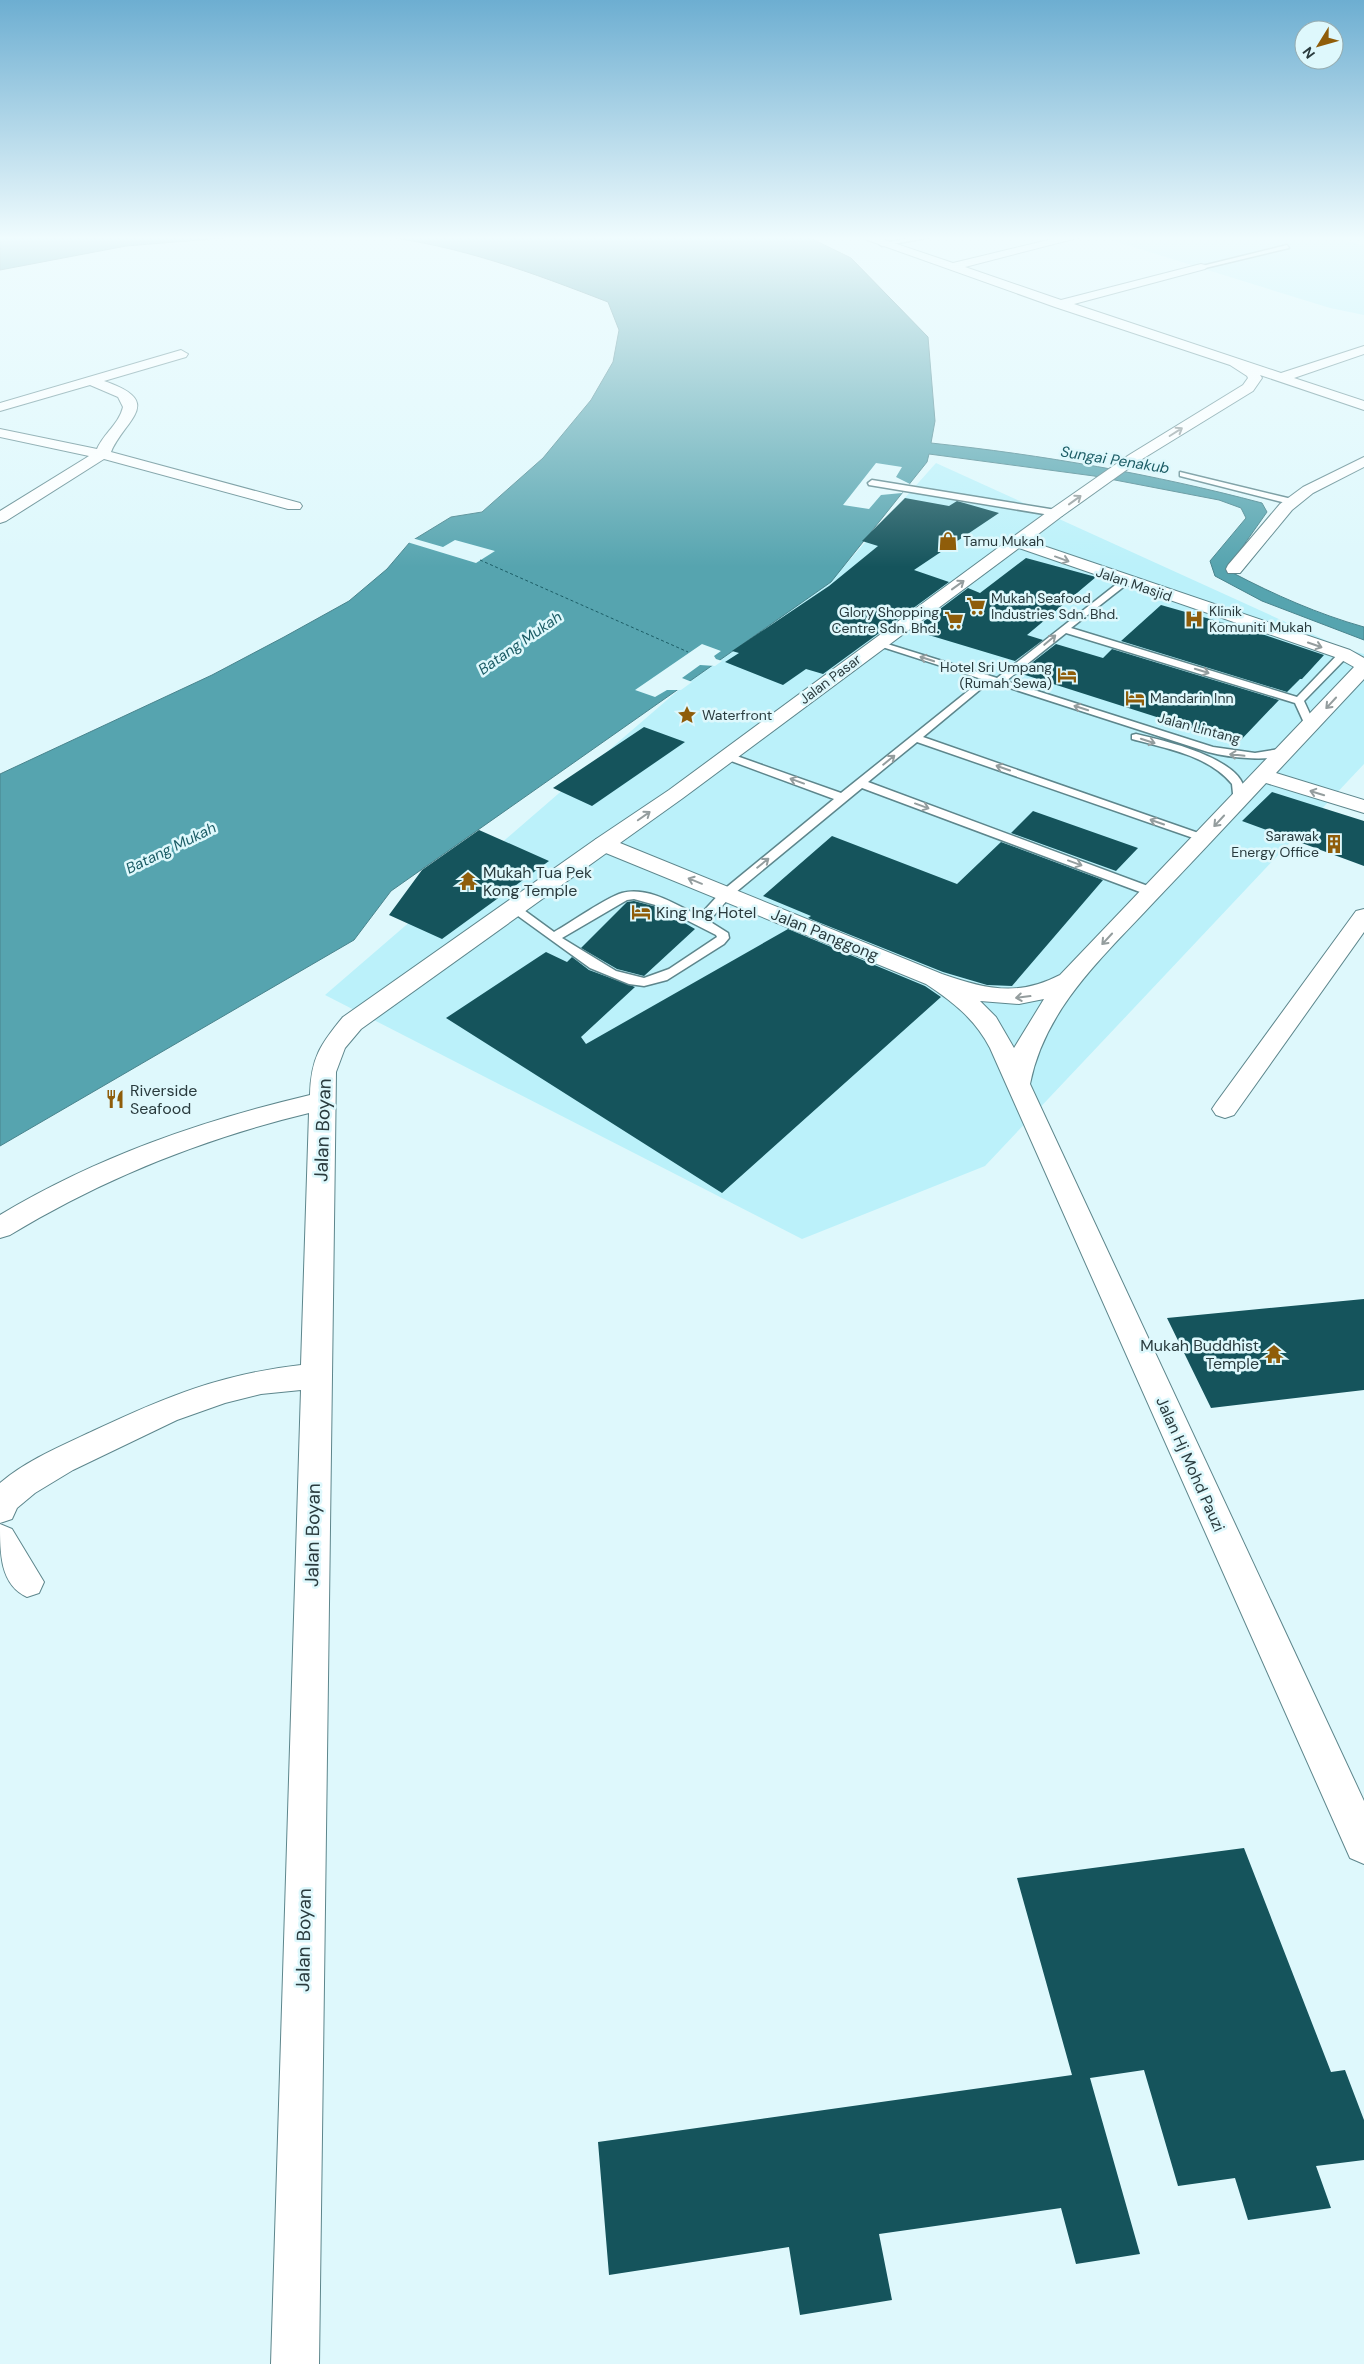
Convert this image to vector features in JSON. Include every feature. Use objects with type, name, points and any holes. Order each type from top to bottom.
[{"type":"street","points":[[1185,346],[1364,406]]},
{"type":"street","points":[[1280,378],[1364,350]]},
{"type":"street","points":[[0,407],[181,354]]},
{"type":"street","points":[[1232,362],[1252,373],[1254,378],[1248,388]]},
{"type":"street","points":[[0,518],[102,454],[110,438],[123,426],[131,412],[130,403],[119,391],[88,380]]},
{"type":"street","points":[[1248,388],[1269,383],[1299,384]]},
{"type":"street","name":"Jalan Pasar","points":[[604,844],[727,756],[1056,513],[1134,458],[1248,388]]},
{"type":"street","points":[[0,433],[102,454],[294,506]]},
{"type":"street","points":[[1234,569],[1270,525],[1293,502],[1308,490],[1364,460]]},
{"type":"street","name":"Jalan Masjid","points":[[1016,542],[1344,654],[1364,666]]},
{"type":"street","points":[[1017,1084],[1022,1060],[1029,1042],[1068,980],[1364,666]]},
{"type":"street","points":[[1262,775],[1364,807]]},
{"type":"street","name":"Jalan Panggong","points":[[604,844],[934,979],[975,992],[1015,998],[1043,993],[1068,980]]},
{"type":"street","name":"Jalan Boyan","points":[[295,2364],[323,1072],[333,1046],[352,1023],[604,844]]},
{"type":"street","points":[[1225,1109],[1364,916]]},
{"type":"street","name":"Jalan Panggong","points":[[934,979],[958,993],[990,1024],[1000,1040],[1017,1084]]},
{"type":"street","name":"Jalan Hj Mohd Pauzi","points":[[1017,1084],[1364,1844]]},
{"type":"street","points":[[0,1228],[42,1201],[83,1179],[143,1155],[215,1128],[256,1116],[321,1101]]},
{"type":"street","points":[[0,1510],[4,1499],[23,1482],[62,1460],[166,1411],[222,1391],[261,1382],[315,1376]]},
{"type":"street","points":[[0,1539],[27,1582]]},
{"type":"lane","points":[[1183,474],[1293,502]]},
{"type":"lane","points":[[872,483],[1056,513]]},
{"type":"lane","points":[[999,682],[1126,581]]},
{"type":"lane","points":[[1064,629],[1299,701],[1310,725]]},
{"type":"lane","name":"Jalan Lintang","points":[[873,647],[999,682],[1212,750],[1255,756],[1285,751]]},
{"type":"lane","name":"Jalan Lintang","points":[[873,647],[978,686],[1209,760],[1232,775],[1238,784],[1238,801]]},
{"type":"lane","points":[[1299,701],[1344,654]]},
{"type":"lane","points":[[701,922],[726,894],[978,686]]},
{"type":"lane","points":[[916,738],[1203,838]]},
{"type":"lane","points":[[727,756],[843,798]]},
{"type":"lane","points":[[860,783],[1152,892]]},
{"type":"lane","points":[[513,908],[571,950],[609,973],[630,981],[649,981],[668,975],[723,938],[722,933],[654,899],[643,896],[624,896],[555,937]]},
{"type":"shaded area","points":[[936,463],[1345,649],[1364,654],[1364,764],[985,1166],[802,1239],[325,995],[689,681],[828,584]]},
{"type":"water","name":"Batang Mukah","points":[[616,346],[929,346],[935,421],[931,443],[1015,453],[1139,474],[1262,503],[1267,512],[1236,556],[1233,573],[1297,603],[1364,627],[1364,640],[1262,601],[1215,576],[1210,561],[1246,518],[1241,508],[1219,500],[1094,476],[929,454],[927,462],[831,582],[391,891],[354,940],[0,1146],[0,774],[212,675],[284,637],[349,601],[387,569],[410,542],[451,517],[482,512],[543,458],[591,400],[613,362]]},
{"type":"pier","points":[[876,463],[902,467],[896,477],[910,484],[902,493],[881,495],[869,509],[843,505]]},
{"type":"pier","points":[[412,538],[443,547],[455,540],[495,551],[476,563],[407,542]]},
{"type":"pier","points":[[702,644],[721,651],[714,656],[722,661],[715,666],[700,665],[682,678],[692,682],[681,690],[667,690],[655,697],[635,690]]},
{"type":"building","points":[[905,498],[949,506],[957,501],[999,513],[914,570],[949,582],[823,674],[806,669],[783,685],[725,662],[739,653],[732,651],[829,586],[878,546],[862,541]]},
{"type":"building","points":[[1026,558],[1096,577],[1027,635],[1043,640],[1015,661],[912,630],[968,588],[980,593]]},
{"type":"building","points":[[1161,605],[1259,633],[1324,655],[1287,692],[1121,641]]},
{"type":"building","points":[[1056,644],[1103,658],[1112,649],[1279,700],[1238,743],[1022,674],[1031,666],[1029,665]]},
{"type":"building","points":[[644,727],[685,742],[592,806],[553,788]]},
{"type":"building","name":"Sarawak Energy Office","points":[[1272,792],[1364,821],[1364,866],[1242,821]]},
{"type":"building","points":[[1033,811],[1138,848],[1116,871],[1011,833]]},
{"type":"building","name":"Mukah Tua Pek Kong Temple","points":[[479,830],[549,861],[442,939],[389,915],[422,870]]},
{"type":"building","points":[[832,836],[957,884],[1001,842],[1103,880],[1012,986],[987,985],[943,972],[808,918],[811,916],[763,896]]},
{"type":"building","name":"King Ing Hotel","points":[[634,901],[657,907],[695,929],[644,976],[617,969],[581,948],[627,902]]},
{"type":"building","points":[[788,929],[925,986],[941,997],[722,1193],[446,1018],[546,952],[567,962],[572,957],[589,970],[635,987],[581,1037],[586,1044]]},
{"type":"building","name":"Mukah Buddhist Temple","points":[[1364,1299],[1364,1390],[1211,1408],[1167,1318]]},
{"type":"building","points":[[1244,1848],[1331,2072],[1345,2070],[1364,2120],[1364,2160],[1316,2166],[1331,2208],[1248,2220],[1235,2178],[1178,2186],[1144,2070],[1090,2078],[1140,2254],[1076,2264],[1061,2208],[879,2234],[892,2300],[800,2315],[789,2247],[609,2275],[598,2142],[1072,2075],[1017,1878]]},
{"type":"ferry route","points":[[480,560],[688,652]]},
{"type":"place","name":"Tamu Mukah","points":[[948,541]]},
{"type":"place","name":"Mukah Seafood Industries Sdn. Bhd.","points":[[976,606]]},
{"type":"place","name":"Klinik Komuniti Mukah","points":[[1194,619]]},
{"type":"place","name":"Glory Shopping Centre Sdn. Bhd.","points":[[954,620]]},
{"type":"place","name":"Hotel Sri Umpang (Rumah Sewa)","points":[[1067,675]]},
{"type":"place","name":"Mandarin Inn","points":[[1135,698]]},
{"type":"place","name":"Waterfront","points":[[687,715]]},
{"type":"place","name":"Sarawak Energy Office","points":[[1334,844]]},
{"type":"place","name":"Mukah Tua Pek Kong Temple","points":[[468,881]]},
{"type":"place","name":"King Ing Hotel","points":[[641,912]]},
{"type":"place","name":"Riverside Seafood","points":[[115,1099]]},
{"type":"place","name":"Mukah Buddhist Temple","points":[[1274,1354]]},
{"type":"water label","name":"Sungai Penakub","points":[[1115,460]]}]
